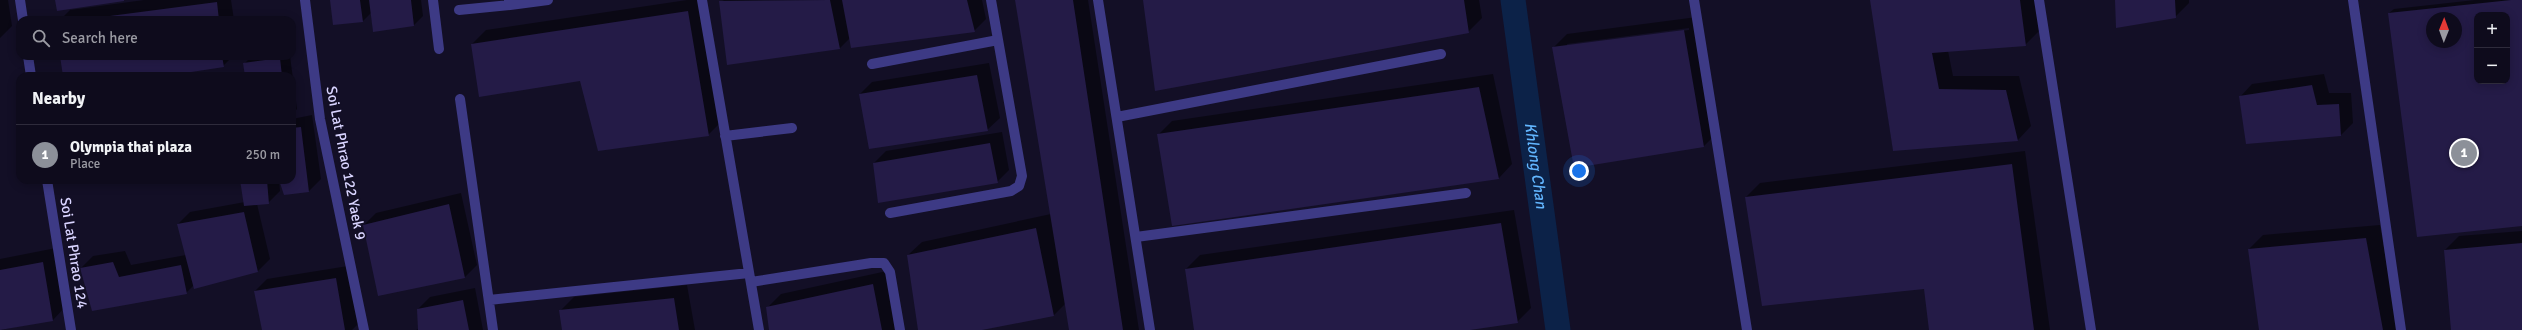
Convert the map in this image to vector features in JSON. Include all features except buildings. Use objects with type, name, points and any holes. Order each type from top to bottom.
[{"type":"street","points":[[20,0],[22,16]]},
{"type":"street","name":"Soi Lat Phrao 122 Yaek 9","points":[[305,0],[320,118],[364,330]]},
{"type":"street","points":[[433,0],[439,49]]},
{"type":"street","points":[[459,10],[510,3],[548,0]]},
{"type":"street","points":[[702,0],[758,330]]},
{"type":"street","points":[[890,213],[1011,191],[1019,186],[1022,176],[991,0]]},
{"type":"street","points":[[1098,0],[1150,330]]},
{"type":"street","points":[[1694,0],[1748,330]]},
{"type":"street","points":[[2039,0],[2091,330]]},
{"type":"street","points":[[2353,0],[2401,330]]},
{"type":"street","points":[[872,64],[998,40]]},
{"type":"street","points":[[1117,118],[1441,54]]},
{"type":"street","points":[[29,60],[30,72]]},
{"type":"street","points":[[460,99],[493,330]]},
{"type":"street","points":[[725,136],[792,128]]},
{"type":"street","name":"Soi Lat Phrao 124","points":[[48,184],[71,330]]},
{"type":"street","points":[[1136,237],[1466,193]]},
{"type":"street","points":[[488,300],[750,277],[871,263],[884,263],[890,272],[900,330]]},
{"type":"waterway","name":"Khlong Chan","points":[[1513,0],[1558,330]]},
{"type":"place","name":"Olympia thai plaza","points":[[2464,153]]}]
